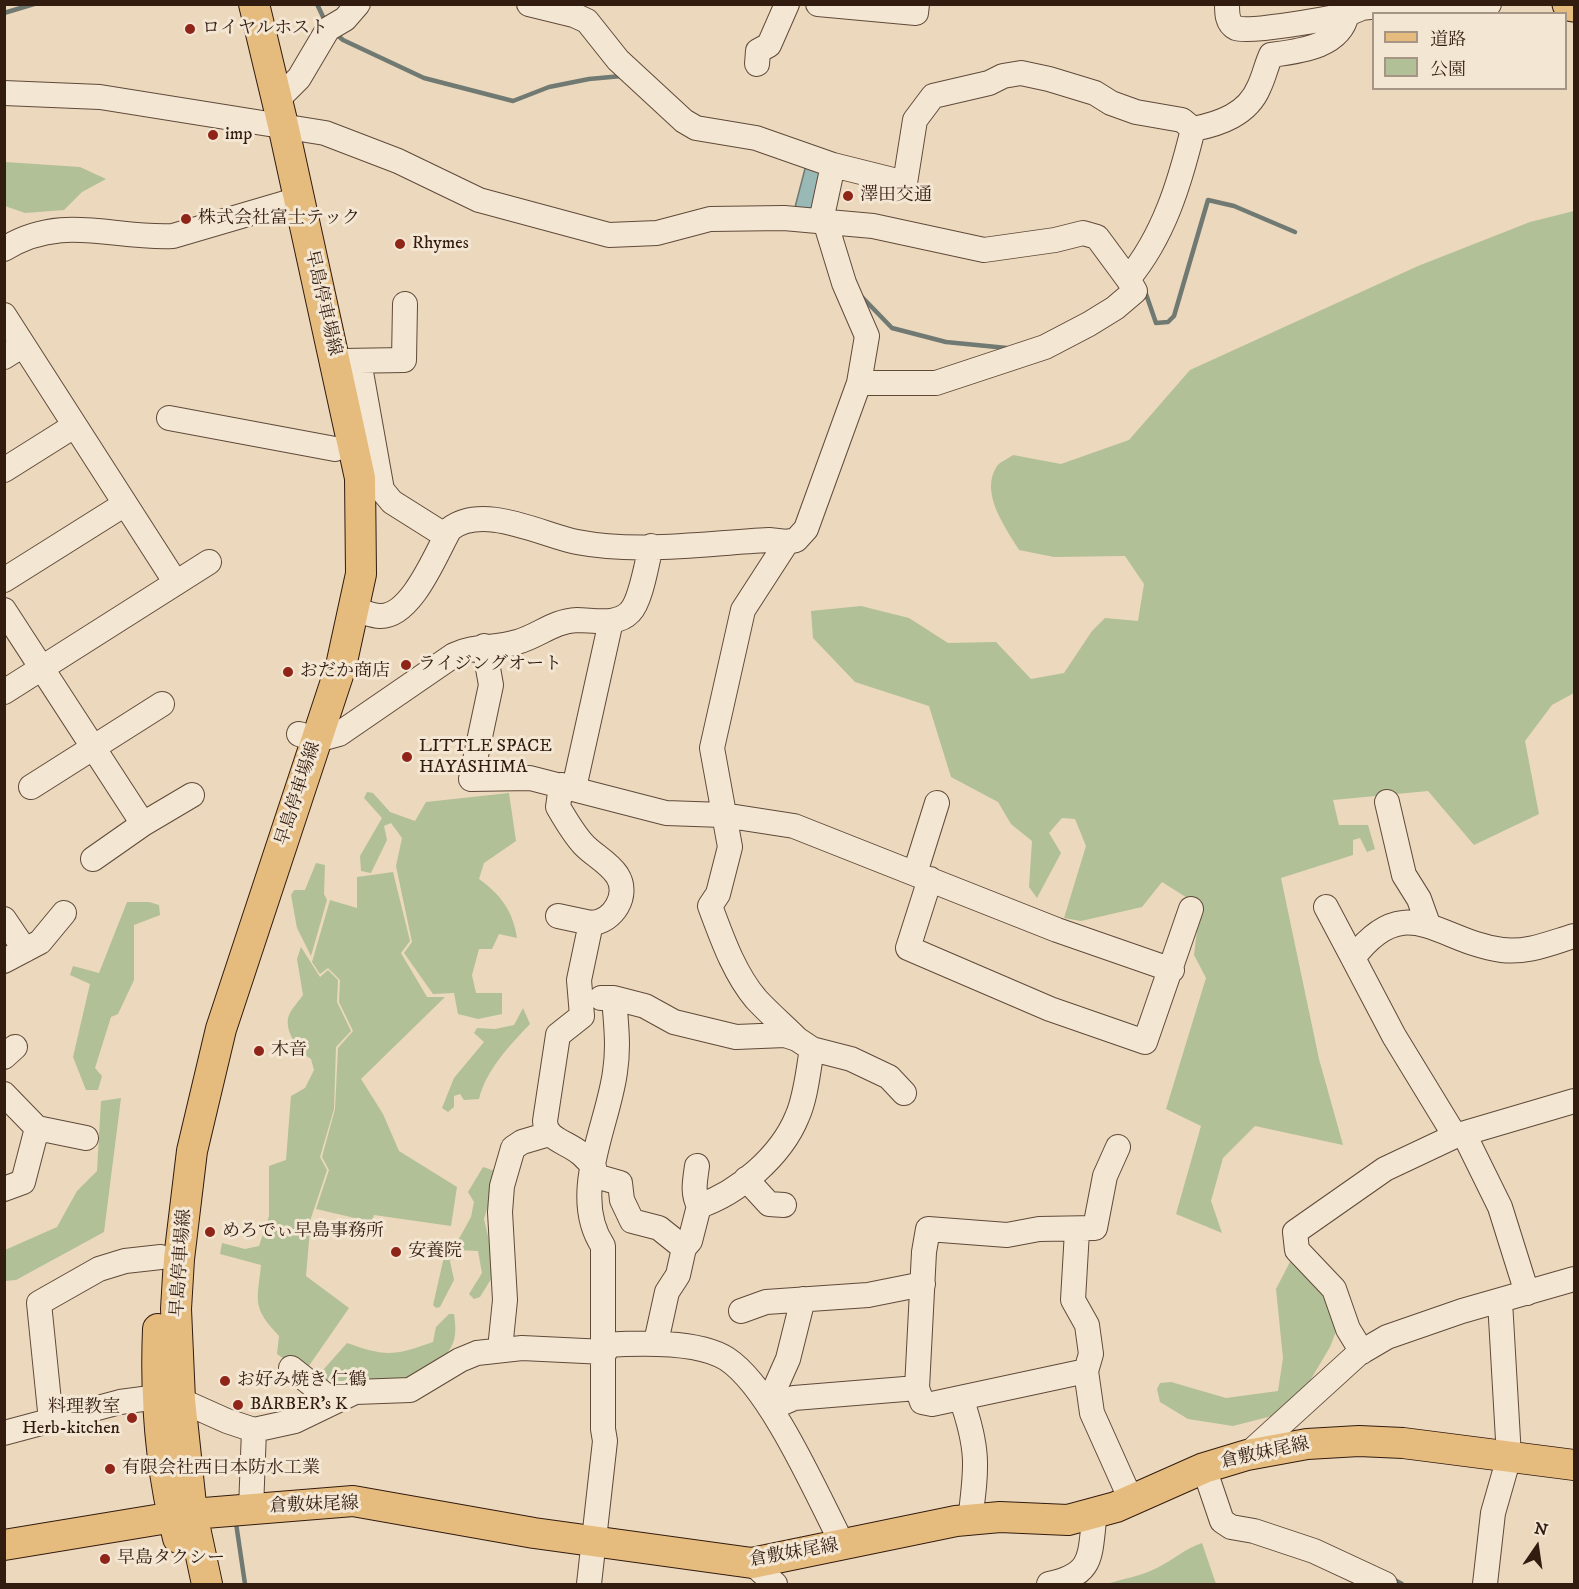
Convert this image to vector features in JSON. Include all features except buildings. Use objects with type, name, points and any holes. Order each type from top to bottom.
[{"type":"highway","points":[[1569,4],[1575,5]]},
{"type":"main road","name":"早島停車場線","points":[[236,4],[274,115]]},
{"type":"main road","name":"早島停車場線","points":[[169,1398],[179,1259],[192,1151],[221,1029],[308,737],[340,577],[343,510],[335,449],[254,4]]},
{"type":"main road","name":"早島停車場線","points":[[189,1584],[169,1398],[161,1257],[175,1145],[192,1070],[308,737],[341,666],[361,574],[360,478],[347,361],[289,201]]},
{"type":"main road","name":"倉敷妹尾線","points":[[4,1545],[183,1516],[353,1501],[478,1524],[729,1562],[752,1563],[970,1520],[1000,1517],[1068,1520],[1131,1500],[1204,1468],[1247,1455],[1307,1444],[1359,1441],[1403,1443],[1575,1466]]},
{"type":"main road","name":"早島停車場線","points":[[183,1516],[207,1584]]},
{"type":"street","points":[[274,115],[330,28],[345,19],[358,4]]},
{"type":"street","points":[[529,4],[574,15],[587,21],[618,60],[684,121],[696,128],[745,135],[832,165],[905,183],[915,120],[933,96],[989,83],[1003,76],[1021,73],[1049,78],[1095,93],[1111,103],[1136,112],[1182,120],[1193,129]]},
{"type":"street","points":[[757,64],[758,51],[769,45],[787,4]]},
{"type":"street","points":[[818,4],[917,9]]},
{"type":"street","points":[[1228,13],[1238,29],[1250,29],[1347,14],[1362,9],[1475,12],[1489,4]]},
{"type":"street","points":[[1193,129],[1228,119],[1244,110],[1259,88],[1271,55],[1329,42],[1344,26],[1347,14]]},
{"type":"street","points":[[4,93],[100,97],[274,115],[398,160],[479,200],[609,235],[657,233],[710,219],[820,221],[873,226],[984,250],[1055,240],[1083,233],[1097,237],[1135,291],[1115,308],[1045,347],[936,383],[859,382]]},
{"type":"street","points":[[1128,279],[1143,260],[1178,189],[1193,129]]},
{"type":"street","points":[[353,609],[379,617],[391,615],[402,609],[413,596],[446,536],[459,522],[475,520],[516,523],[575,542],[603,546],[796,540],[806,529],[859,382],[867,336],[820,221],[832,165]]},
{"type":"street","points":[[4,249],[40,233],[65,229],[91,229],[154,237],[173,236],[289,201]]},
{"type":"street","points":[[405,304],[404,360],[347,361],[382,490],[392,502],[446,536]]},
{"type":"street","points":[[4,315],[14,351],[74,426],[176,583]]},
{"type":"street","points":[[169,418],[335,449]]},
{"type":"street","points":[[4,470],[74,426]]},
{"type":"street","points":[[4,580],[125,504]]},
{"type":"street","points":[[787,542],[752,593],[740,621],[712,748],[730,847],[718,894],[710,906],[727,951],[756,998],[805,1044]]},
{"type":"street","points":[[308,737],[339,734],[469,647],[520,642],[564,621],[610,621],[632,611],[651,546]]},
{"type":"street","points":[[4,692],[209,562]]},
{"type":"street","points":[[4,610],[142,824]]},
{"type":"street","points":[[558,916],[591,923],[603,922],[612,915],[619,903],[618,877],[574,833],[558,807],[568,787],[610,621]]},
{"type":"street","points":[[484,646],[491,685],[471,779],[530,778],[666,813],[723,815],[814,832],[1057,930],[1172,969]]},
{"type":"street","points":[[31,787],[162,704]]},
{"type":"street","points":[[93,858],[142,824],[192,795]]},
{"type":"street","points":[[1387,802],[1404,875],[1419,899],[1428,924]]},
{"type":"street","points":[[937,803],[908,948],[1050,1009],[1145,1042],[1191,909]]},
{"type":"street","points":[[1326,907],[1394,1036],[1459,1135],[1500,1207],[1527,1293]]},
{"type":"street","points":[[4,919],[15,956],[40,942],[64,913]]},
{"type":"street","points":[[1353,958],[1364,943],[1383,929],[1408,921],[1428,924],[1474,944],[1503,950],[1528,950],[1575,936]]},
{"type":"street","points":[[591,923],[579,980],[582,1016],[558,1035],[545,1129],[549,1134],[579,1152],[593,1171],[620,1183],[622,1200],[632,1221],[659,1228],[684,1248]]},
{"type":"street","points":[[580,998],[614,998],[645,1006],[674,1022],[736,1037],[785,1035],[851,1059],[889,1077],[904,1093]]},
{"type":"street","points":[[590,1584],[605,1441],[603,1429],[605,1349],[603,1246],[594,1232],[588,1204],[615,1072],[618,1042],[614,998]]},
{"type":"street","points":[[699,1206],[720,1199],[746,1179],[784,1143],[798,1116],[805,1044]]},
{"type":"street","points":[[4,1094],[38,1128],[86,1138]]},
{"type":"street","points":[[1362,1352],[1348,1329],[1334,1289],[1297,1250],[1295,1232],[1385,1169],[1459,1135],[1575,1101]]},
{"type":"street","points":[[4,1189],[23,1182],[38,1128]]},
{"type":"street","points":[[500,1349],[505,1300],[500,1212],[502,1186],[513,1148],[522,1142],[549,1134]]},
{"type":"street","points":[[1086,1371],[932,1404],[922,1402],[917,1388],[928,1229],[1007,1235],[1039,1229],[1095,1228],[1105,1176],[1118,1147]]},
{"type":"street","points":[[656,1342],[667,1292],[678,1275],[684,1248],[690,1241],[699,1206],[695,1198],[694,1184],[697,1166]]},
{"type":"street","points":[[746,1179],[769,1204],[784,1205]]},
{"type":"street","points":[[1077,1230],[1073,1300],[1087,1325],[1091,1354],[1086,1371],[1092,1413],[1131,1500]]},
{"type":"street","points":[[51,1421],[39,1303],[99,1269],[125,1261],[161,1257]]},
{"type":"street","points":[[1247,1455],[1362,1352],[1387,1337],[1575,1279]]},
{"type":"street","points":[[741,1311],[766,1302],[868,1295],[923,1284]]},
{"type":"street","points":[[770,1406],[798,1328],[803,1299]]},
{"type":"street","points":[[1485,1584],[1492,1513],[1509,1456],[1500,1301]]},
{"type":"street","points":[[4,1433],[120,1402],[169,1398],[254,1430],[295,1421],[354,1392],[410,1390],[460,1360],[500,1349],[605,1349],[656,1342],[710,1352],[726,1358],[770,1406],[843,1545]]},
{"type":"street","points":[[291,1368],[334,1402]]},
{"type":"street","points":[[770,1406],[794,1398],[917,1388]]},
{"type":"street","points":[[961,1398],[973,1431],[977,1468],[970,1520]]},
{"type":"street","points":[[251,1509],[254,1430]]},
{"type":"street","points":[[1204,1468],[1222,1521],[1231,1527],[1254,1531],[1314,1551],[1385,1584]]},
{"type":"street","points":[[1049,1584],[1065,1581],[1083,1570],[1088,1558],[1095,1513]]},
{"type":"street","points":[[752,1563],[775,1584]]},
{"type":"green space","points":[[5,162],[80,167],[106,179],[82,192],[64,210],[25,213],[5,206]]},
{"type":"green space","points":[[1574,211],[1574,693],[1552,705],[1525,741],[1539,814],[1474,845],[1428,791],[1333,800],[1339,825],[1368,825],[1375,849],[1367,852],[1360,838],[1353,840],[1353,855],[1281,878],[1319,1059],[1343,1145],[1255,1126],[1223,1158],[1211,1201],[1222,1233],[1176,1214],[1201,1126],[1166,1109],[1206,978],[1194,955],[1200,906],[1162,882],[1142,907],[1081,921],[1064,918],[1086,846],[1075,819],[1062,818],[1049,833],[1061,853],[1037,898],[1029,887],[1032,841],[1011,824],[998,802],[951,777],[929,706],[855,682],[813,638],[811,611],[861,606],[909,618],[948,643],[996,642],[1031,679],[1064,673],[1092,631],[1105,618],[1138,621],[1144,584],[1125,556],[1054,557],[1019,550],[996,510],[993,499],[992,476],[998,465],[1013,455],[1061,464],[1129,440],[1190,370],[1418,266],[1530,222]]},
{"type":"green space","points":[[367,792],[373,793],[390,812],[415,821],[426,802],[509,793],[516,841],[484,863],[479,879],[505,904],[517,938],[499,934],[492,949],[479,949],[472,975],[476,993],[502,993],[502,1014],[478,1019],[458,1014],[454,993],[433,994],[404,953],[412,942],[396,866],[402,838],[391,823],[384,826],[387,840],[371,873],[361,871],[360,856],[382,818],[364,798]]},
{"type":"green space","points":[[316,863],[325,865],[324,894],[327,900],[311,956],[297,928],[291,895],[294,890],[305,890]]},
{"type":"green space","points":[[393,872],[410,941],[401,953],[427,997],[445,997],[361,1079],[383,1114],[399,1151],[457,1187],[451,1226],[374,1215],[372,1222],[316,1209],[329,1170],[322,1157],[335,1109],[338,1048],[353,1031],[339,1002],[340,980],[328,968],[320,974],[312,962],[330,900],[357,908],[357,877]]},
{"type":"green space","points":[[127,902],[149,902],[159,905],[160,915],[134,925],[134,980],[118,1014],[111,1017],[95,1068],[102,1076],[98,1090],[86,1090],[73,1057],[90,984],[70,975],[73,966],[99,973]]},
{"type":"green space","points":[[301,947],[320,977],[328,970],[338,980],[337,1002],[351,1031],[336,1047],[334,1109],[320,1157],[327,1170],[311,1218],[306,1276],[349,1308],[304,1373],[277,1354],[279,1336],[264,1318],[258,1304],[261,1265],[220,1254],[222,1243],[245,1249],[259,1246],[269,1216],[269,1166],[286,1160],[291,1096],[305,1088],[314,1070],[311,1059],[297,1046],[288,1027],[289,1015],[303,995],[297,959]]},
{"type":"green space","points":[[523,1008],[530,1024],[493,1068],[479,1099],[464,1100],[460,1094],[454,1096],[454,1107],[448,1112],[442,1108],[454,1078],[484,1042],[474,1033],[477,1028],[495,1029],[514,1025]]},
{"type":"green space","points":[[121,1098],[104,1232],[16,1280],[5,1281],[5,1250],[57,1227],[77,1191],[97,1171],[101,1101]]},
{"type":"green space","points":[[483,1167],[498,1172],[484,1219],[496,1271],[480,1297],[474,1299],[469,1294],[482,1273],[478,1251],[458,1250],[450,1261],[454,1280],[440,1307],[436,1308],[433,1305],[444,1257],[450,1255],[471,1217],[474,1202],[468,1192]]},
{"type":"green space","points":[[1293,1256],[1328,1292],[1337,1329],[1330,1347],[1298,1401],[1272,1416],[1233,1426],[1188,1419],[1160,1402],[1157,1389],[1160,1383],[1171,1382],[1226,1398],[1278,1391],[1283,1358],[1276,1289]]},
{"type":"green space","points":[[449,1314],[454,1314],[455,1329],[453,1343],[448,1352],[450,1357],[422,1377],[339,1393],[316,1378],[347,1343],[372,1351],[390,1353],[433,1342],[436,1327]]},
{"type":"green space","points":[[1202,1543],[1216,1584],[1106,1584],[1151,1571]]},
{"type":"water","points":[[807,161],[825,175],[818,209],[794,211]]},
{"type":"waterway","points":[[4,13],[34,4]]},
{"type":"waterway","points":[[317,4],[325,21]]},
{"type":"waterway","points":[[336,34],[343,40],[424,78],[513,101],[549,87],[589,79],[622,76]]},
{"type":"waterway","points":[[1143,296],[1146,294],[1156,323],[1168,322],[1174,316],[1208,200],[1234,206],[1295,232]]},
{"type":"waterway","points":[[861,296],[892,328],[946,342],[1007,348]]},
{"type":"waterway","points":[[236,1523],[245,1584]]},
{"type":"waterway","points":[[1391,1578],[1402,1584]]},
{"type":"place","name":"ロイヤルホスト","points":[[190,29]]},
{"type":"place","name":"imp","points":[[213,135]]},
{"type":"place","name":"澤田交通","points":[[848,196]]},
{"type":"place","name":"株式会社富士テック","points":[[186,219]]},
{"type":"place","name":"Rhymes","points":[[400,244]]},
{"type":"place","name":"ライジングオート","points":[[406,665]]},
{"type":"place","name":"おだか商店","points":[[288,672]]},
{"type":"place","name":"LITTLE SPACE HAYASHIMA","points":[[407,757]]},
{"type":"place","name":"木音","points":[[259,1051]]},
{"type":"place","name":"めろでぃ早島事務所","points":[[210,1232]]},
{"type":"place","name":"安養院","points":[[396,1252]]},
{"type":"place","name":"お好み焼き 仁鶴","points":[[225,1381]]},
{"type":"place","name":"BARBER's K","points":[[238,1405]]},
{"type":"place","name":"料理教室 Herb-kitchen","points":[[132,1418]]},
{"type":"place","name":"有限会社西日本防水工業","points":[[110,1469]]},
{"type":"place","name":"早島タクシー","points":[[105,1559]]}]
